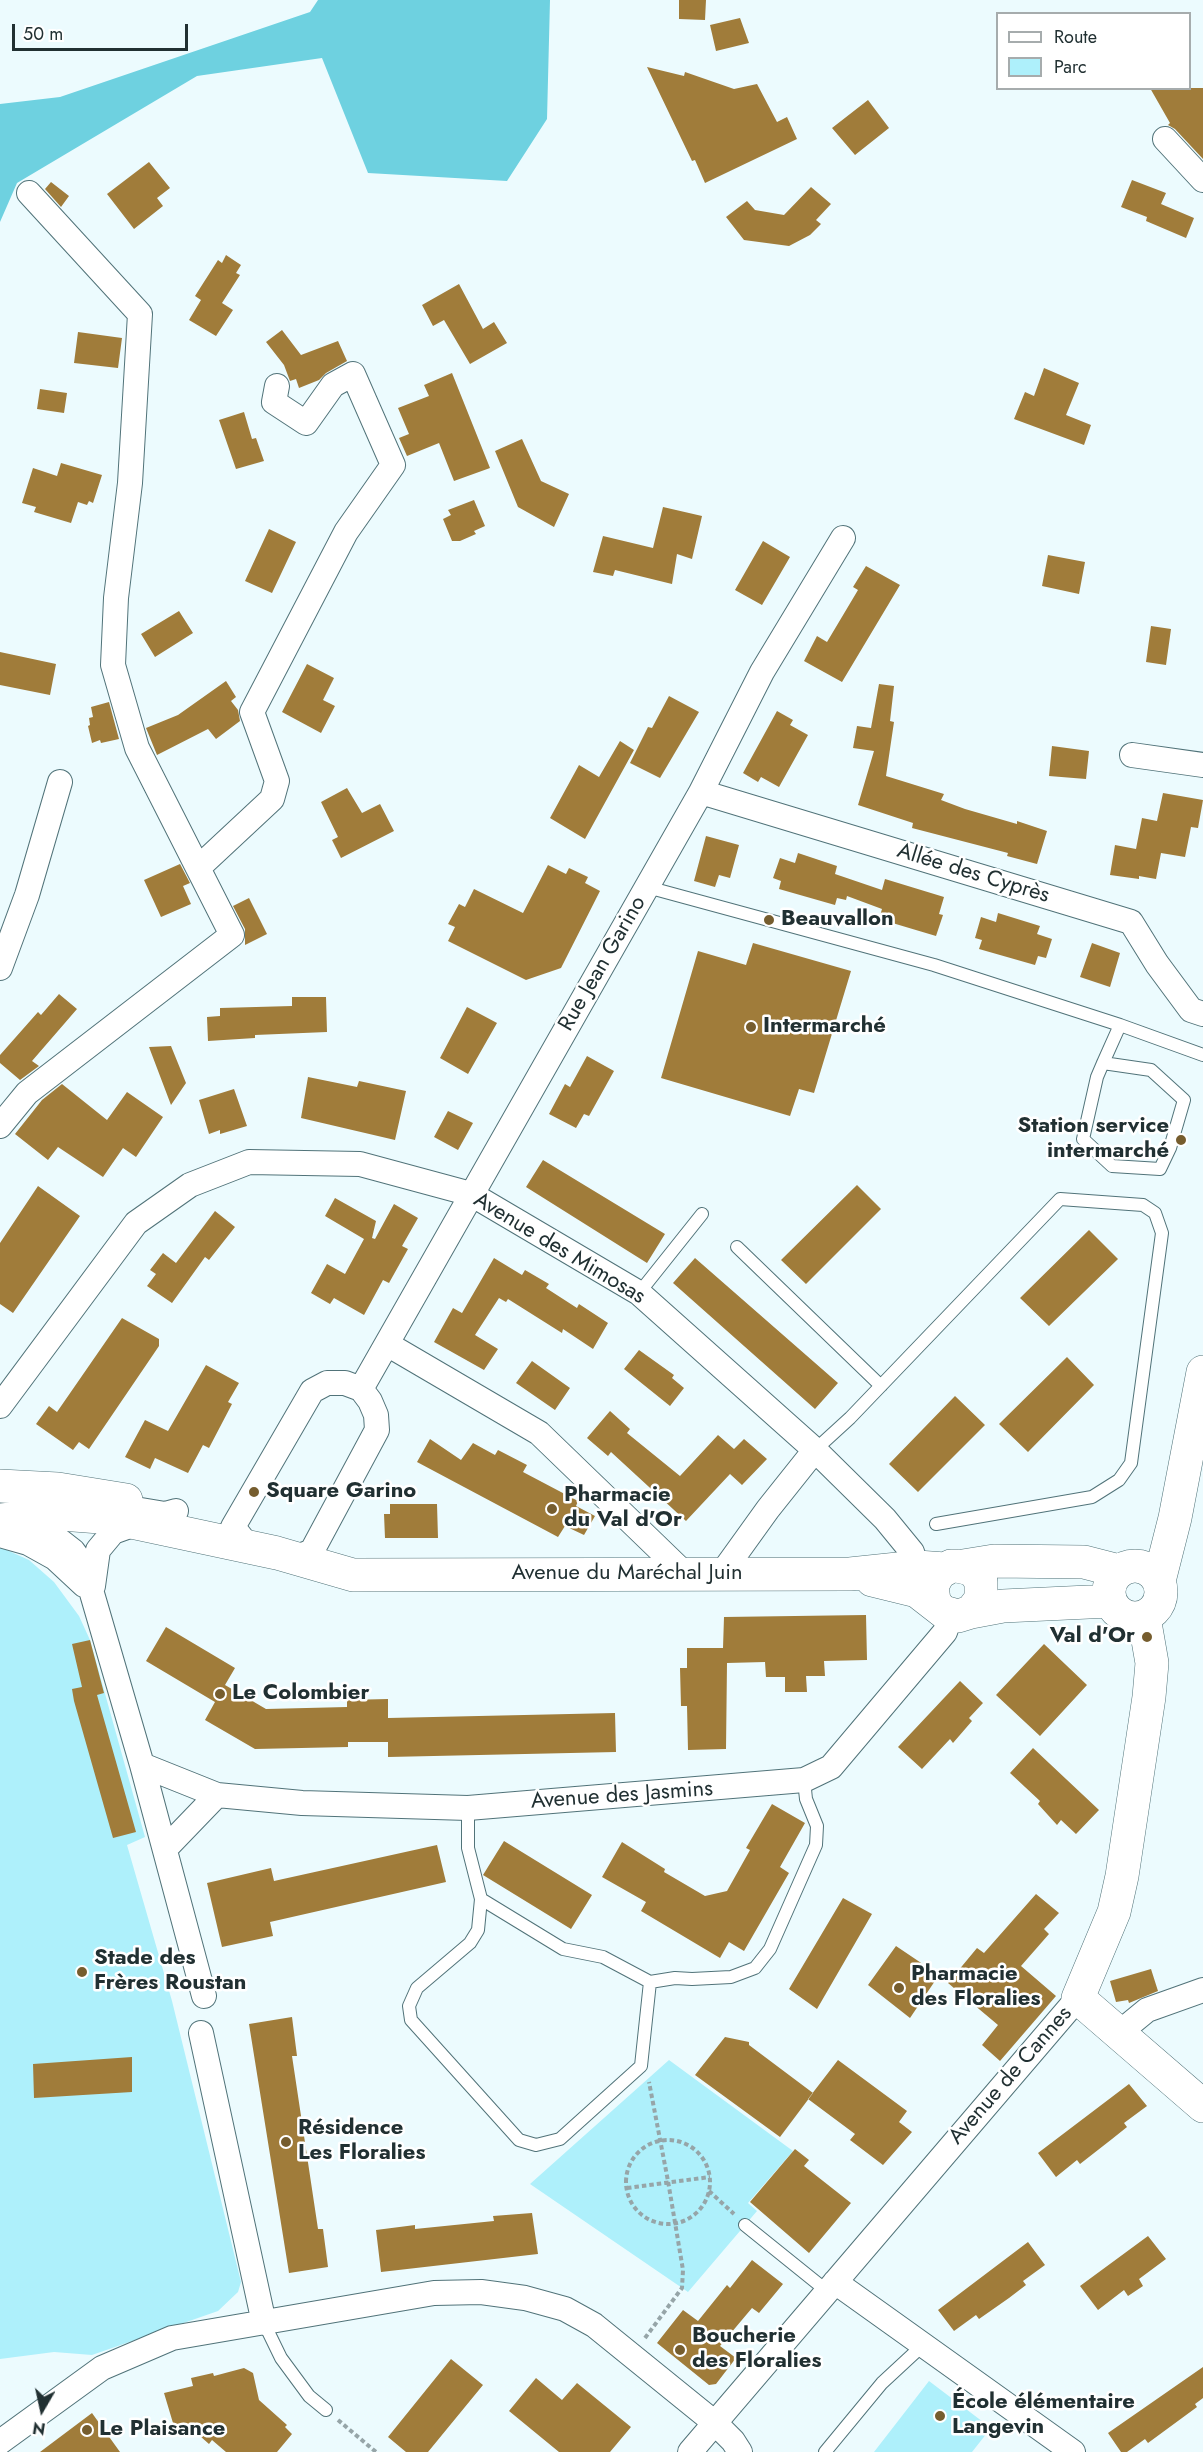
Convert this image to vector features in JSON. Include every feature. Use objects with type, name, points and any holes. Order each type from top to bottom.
[{"type":"main road","points":[[953,1612],[981,1599],[981,1582],[971,1569],[942,1567],[932,1586],[934,1601],[953,1612],[1003,1606],[1130,1580],[1175,1518],[1198,1428],[1203,1372]]},
{"type":"main road","name":"Avenue du Maréchal Juin","points":[[0,1486],[96,1493],[176,1511],[241,1537],[403,1576],[850,1574],[994,1561],[1084,1562],[1130,1580]]},
{"type":"main road","name":"Avenue du Maréchal Juin","points":[[15,1518],[84,1515],[241,1537]]},
{"type":"main road","name":"Avenue du Maréchal Juin","points":[[850,1574],[917,1591],[953,1612]]},
{"type":"main road","name":"Avenue de Cannes","points":[[1078,1998],[1114,1912],[1122,1876],[1149,1697],[1152,1663],[1144,1617],[1136,1618],[1120,1614],[1130,1580]]},
{"type":"main road","points":[[1078,1998],[1203,2106]]},
{"type":"street","points":[[1165,139],[1203,180]]},
{"type":"street","points":[[0,1126],[27,1093],[232,935],[137,748],[113,665],[116,598],[130,483],[140,314],[29,193]]},
{"type":"street","points":[[198,868],[272,800],[277,781],[252,712],[346,532],[393,465],[353,374],[333,385],[306,423],[273,402],[277,386]]},
{"type":"street","name":"Rue Jean Garino","points":[[361,1389],[701,792],[762,672],[843,537]]},
{"type":"street","points":[[1132,755],[1203,765]]},
{"type":"street","points":[[0,968],[27,896],[60,782]]},
{"type":"street","name":"Allée des Cyprès","points":[[701,792],[1131,922],[1157,964],[1191,1010],[1203,1014]]},
{"type":"street","name":"Avenue des Mimosas","points":[[0,1406],[136,1223],[190,1185],[249,1162],[360,1164],[471,1194],[639,1293],[815,1450],[885,1519],[912,1552],[942,1567]]},
{"type":"street","points":[[387,1344],[539,1433],[685,1574]]},
{"type":"street","points":[[241,1537],[312,1391],[327,1383],[345,1383],[361,1389],[370,1401],[376,1415],[377,1430],[304,1554]]},
{"type":"street","points":[[722,1574],[768,1509],[815,1450]]},
{"type":"street","name":"Avenue du Maréchal Juin","points":[[0,1500],[15,1518]]},
{"type":"street","points":[[72,1562],[84,1515],[92,1505],[98,1502],[165,1514],[176,1511]]},
{"type":"street","points":[[15,1518],[72,1562],[93,1594],[204,1996]]},
{"type":"street","points":[[93,1594],[98,1550],[113,1532],[138,1523]]},
{"type":"street","points":[[0,1535],[28,1543],[55,1558],[72,1562]]},
{"type":"street","name":"Avenue des Jasmins","points":[[142,1765],[217,1795],[302,1803],[468,1808],[804,1780],[831,1767],[945,1632],[953,1612]]},
{"type":"street","points":[[165,1849],[217,1795]]},
{"type":"street","points":[[1119,2033],[1147,2010],[1203,1990]]},
{"type":"street","name":"Avenue de Cannes","points":[[690,2452],[1078,1998]]},
{"type":"street","points":[[201,2033],[264,2323]]},
{"type":"street","points":[[831,2287],[923,2345],[1073,2452]]},
{"type":"street","points":[[0,2442],[102,2368],[172,2338],[434,2293],[482,2292],[525,2298],[565,2308],[594,2325],[716,2423],[740,2452]]},
{"type":"lane","points":[[647,887],[934,965],[1120,1025],[1203,1055]]},
{"type":"lane","points":[[1102,1063],[1151,1070],[1184,1100],[1170,1148],[1160,1169],[1112,1166],[1083,1139],[1097,1077],[1102,1063],[1120,1025]]},
{"type":"lane","points":[[815,1450],[881,1386],[1060,1199],[1143,1205],[1155,1213],[1162,1233],[1131,1463],[1119,1480],[1092,1497],[936,1524]]},
{"type":"lane","points":[[639,1293],[702,1214]]},
{"type":"lane","points":[[737,1247],[881,1386]]},
{"type":"lane","points":[[481,1899],[563,1949],[603,1957],[650,1982],[675,1977],[692,1979],[731,1977],[756,1968],[770,1949],[816,1845],[818,1826],[807,1799],[804,1780]]},
{"type":"lane","points":[[468,1808],[468,1848],[481,1899],[478,1930],[470,1943],[417,1988],[409,2006],[411,2020],[519,2140],[536,2145],[560,2139],[641,2066],[650,1982]]},
{"type":"lane","points":[[745,2225],[831,2287]]},
{"type":"lane","points":[[264,2323],[281,2358],[309,2396],[326,2410]]},
{"type":"lane","points":[[825,2452],[882,2383],[923,2345]]},
{"type":"path","points":[[632,2355],[682,2288],[683,2270],[648,2078]]},
{"type":"path","points":[[660,2141],[686,2144],[698,2152],[710,2176],[710,2192],[705,2204],[697,2213],[674,2224],[661,2224],[648,2219],[637,2210],[627,2188],[628,2170],[634,2157],[645,2148],[660,2141]]},
{"type":"path","points":[[627,2188],[710,2176]]},
{"type":"path","points":[[710,2192],[745,2225]]},
{"type":"path","points":[[326,2410],[376,2452]]},
{"type":"green space","name":"Stade des Frères Roustan","points":[[0,1547],[29,1560],[54,1582],[79,1616],[90,1640],[145,1837],[127,1845],[172,2001],[241,2282],[238,2292],[218,2311],[92,2355],[54,2352],[0,2359]]},
{"type":"green space","points":[[669,2060],[793,2151],[748,2203],[757,2211],[688,2292],[530,2184]]},
{"type":"green space","name":"École élémentaire Langevin","points":[[929,2381],[991,2428],[972,2452],[874,2452]]},
{"type":"shaded area","points":[[318,0],[550,0],[547,119],[507,181],[368,173],[322,58],[197,76],[17,183],[0,222],[0,104],[60,97],[310,12]]},
{"type":"building","points":[[679,0],[706,0],[705,20],[679,19]]},
{"type":"building","points":[[740,18],[749,43],[716,51],[710,25]]},
{"type":"building","points":[[647,67],[684,76],[685,72],[734,89],[757,84],[777,122],[787,117],[797,139],[705,183]]},
{"type":"building","points":[[1203,88],[1203,159],[1175,129],[1168,125],[1170,123],[1151,90]]},
{"type":"building","points":[[868,100],[889,128],[855,155],[832,128]]},
{"type":"building","points":[[149,162],[170,188],[157,198],[163,206],[134,229],[107,194]]},
{"type":"building","points":[[1132,180],[1166,193],[1161,204],[1194,218],[1186,238],[1146,221],[1147,217],[1121,207]]},
{"type":"building","points":[[51,182],[69,196],[61,207],[45,189]]},
{"type":"building","points":[[811,187],[831,204],[816,220],[821,224],[810,235],[789,246],[744,240],[726,217],[747,201],[755,210],[784,215]]},
{"type":"building","points":[[226,255],[241,265],[236,273],[240,275],[222,303],[233,310],[216,336],[189,320],[201,300],[195,296],[218,260],[222,263]]},
{"type":"building","points":[[459,284],[483,329],[494,322],[507,343],[470,364],[444,320],[433,326],[422,305]]},
{"type":"building","points":[[282,330],[301,355],[338,341],[347,361],[326,373],[319,380],[299,388],[296,379],[290,381],[284,365],[266,342]]},
{"type":"building","points":[[78,332],[122,338],[118,368],[74,363]]},
{"type":"building","points":[[1044,368],[1079,383],[1066,415],[1091,425],[1084,445],[1014,419],[1025,392],[1034,396]]},
{"type":"building","points":[[452,373],[490,468],[454,481],[439,443],[407,456],[399,438],[409,434],[398,408],[429,396],[424,385]]},
{"type":"building","points":[[40,389],[67,393],[64,413],[37,409]]},
{"type":"building","points":[[244,412],[252,439],[256,438],[264,461],[236,469],[219,420]]},
{"type":"building","points":[[522,439],[541,481],[569,494],[554,527],[518,507],[495,451]]},
{"type":"building","points":[[61,463],[102,475],[93,503],[89,501],[87,505],[78,502],[71,523],[34,512],[36,507],[22,503],[33,468],[57,476]]},
{"type":"building","points":[[474,500],[485,526],[474,531],[476,534],[460,541],[452,541],[443,519],[451,515],[448,510]]},
{"type":"building","points":[[663,507],[702,516],[692,559],[677,554],[672,584],[615,570],[613,576],[593,572],[603,536],[653,548]]},
{"type":"building","points":[[269,529],[296,542],[272,593],[245,581]]},
{"type":"building","points":[[763,541],[790,557],[762,605],[735,590]]},
{"type":"building","points":[[1048,555],[1085,562],[1079,594],[1042,586]]},
{"type":"building","points":[[866,566],[900,585],[842,682],[804,661],[817,636],[827,642],[858,590],[853,587]]},
{"type":"building","points":[[179,611],[193,633],[155,657],[141,634]]},
{"type":"building","points":[[1151,626],[1171,629],[1166,665],[1146,662]]},
{"type":"building","points":[[0,652],[56,664],[50,695],[0,685]]},
{"type":"building","points":[[307,664],[334,678],[323,700],[335,706],[321,733],[282,712]]},
{"type":"building","points":[[226,681],[236,697],[231,701],[238,710],[240,721],[216,739],[208,729],[157,755],[146,728],[178,715]]},
{"type":"building","points":[[879,684],[894,686],[890,721],[894,722],[886,776],[944,794],[941,800],[965,809],[1017,824],[1017,821],[1047,831],[1037,864],[1007,856],[1008,853],[912,828],[913,823],[858,805],[874,751],[853,748],[857,726],[871,728]]},
{"type":"building","points":[[669,696],[699,712],[660,778],[630,763],[648,727],[652,728]]},
{"type":"building","points":[[109,702],[119,739],[92,743],[88,726],[90,725],[89,718],[93,717],[91,707]]},
{"type":"building","points":[[777,711],[793,720],[790,725],[808,735],[779,787],[761,777],[758,782],[743,773]]},
{"type":"building","points":[[620,741],[634,750],[585,839],[550,818],[579,765],[599,777]]},
{"type":"building","points":[[1052,746],[1089,751],[1086,779],[1049,776]]},
{"type":"building","points":[[347,788],[362,813],[380,804],[394,831],[341,858],[332,840],[338,837],[321,802]]},
{"type":"building","points":[[1163,793],[1203,800],[1198,828],[1191,827],[1185,857],[1161,853],[1156,879],[1110,875],[1115,845],[1136,849],[1142,818],[1157,821]]},
{"type":"building","points":[[706,836],[739,845],[730,878],[719,875],[715,887],[694,881]]},
{"type":"building","points":[[798,853],[837,866],[835,874],[882,890],[885,879],[944,897],[939,914],[943,915],[936,936],[879,919],[882,909],[847,896],[846,900],[837,898],[835,905],[779,889],[781,881],[773,878],[780,858],[795,863]]},
{"type":"building","points":[[180,864],[190,883],[183,886],[191,904],[161,917],[144,880]]},
{"type":"building","points":[[548,865],[566,874],[569,868],[588,877],[585,883],[600,891],[561,968],[526,980],[448,941],[455,927],[448,924],[459,904],[465,907],[474,889],[523,913]]},
{"type":"building","points":[[249,898],[267,934],[245,945],[245,929],[233,906]]},
{"type":"building","points":[[998,913],[1040,926],[1037,934],[1052,939],[1046,958],[1038,956],[1035,965],[979,949],[982,940],[975,938],[981,917],[996,922]]},
{"type":"building","name":"Intermarché","points":[[753,943],[851,971],[814,1093],[799,1089],[790,1116],[661,1078],[698,951],[746,965]]},
{"type":"building","points":[[1092,943],[1120,953],[1110,987],[1080,977]]},
{"type":"building","points":[[59,994],[77,1009],[32,1061],[39,1066],[20,1080],[0,1063],[0,1055],[38,1012],[41,1015]]},
{"type":"building","points":[[292,997],[326,997],[327,1032],[255,1035],[255,1038],[208,1041],[207,1017],[220,1016],[220,1008],[292,1006]]},
{"type":"building","points":[[467,1007],[497,1023],[468,1074],[440,1058]]},
{"type":"building","points":[[171,1046],[186,1083],[171,1105],[149,1047]]},
{"type":"building","points":[[587,1056],[614,1071],[589,1116],[584,1114],[576,1128],[549,1114],[565,1084],[570,1087]]},
{"type":"building","points":[[308,1077],[357,1087],[359,1081],[406,1091],[395,1140],[301,1118]]},
{"type":"building","points":[[62,1084],[107,1120],[127,1092],[163,1117],[136,1157],[123,1148],[103,1177],[58,1147],[48,1160],[15,1134],[42,1100]]},
{"type":"building","points":[[234,1089],[247,1126],[220,1134],[220,1130],[209,1134],[199,1100]]},
{"type":"building","points":[[448,1111],[473,1123],[458,1150],[434,1137]]},
{"type":"building","points":[[543,1160],[665,1234],[647,1263],[526,1187]]},
{"type":"building","points":[[857,1185],[881,1209],[806,1284],[781,1260]]},
{"type":"building","points":[[38,1186],[80,1216],[13,1313],[0,1304],[0,1243]]},
{"type":"building","points":[[335,1198],[376,1221],[372,1238],[375,1239],[394,1204],[418,1218],[402,1246],[408,1249],[389,1283],[383,1280],[364,1315],[334,1298],[330,1304],[311,1293],[327,1264],[345,1274],[364,1239],[325,1216]]},
{"type":"building","points":[[215,1211],[235,1227],[209,1260],[205,1257],[172,1303],[147,1286],[156,1274],[150,1270],[163,1253],[176,1263]]},
{"type":"building","points":[[1089,1230],[1118,1259],[1049,1326],[1020,1298]]},
{"type":"building","points":[[494,1258],[522,1275],[525,1270],[549,1284],[546,1288],[577,1308],[579,1304],[608,1323],[593,1349],[563,1329],[562,1333],[508,1299],[506,1302],[499,1298],[475,1335],[498,1349],[484,1370],[434,1342],[453,1308],[462,1313]]},
{"type":"building","points":[[695,1258],[838,1383],[815,1409],[673,1283]]},
{"type":"building","points":[[122,1318],[159,1339],[159,1346],[89,1449],[79,1442],[73,1450],[36,1424],[49,1406],[57,1412]]},
{"type":"building","points":[[639,1350],[674,1375],[672,1378],[684,1388],[670,1406],[624,1369]]},
{"type":"building","points":[[1067,1357],[1094,1385],[1028,1452],[999,1424]]},
{"type":"building","points":[[532,1361],[570,1388],[555,1410],[516,1383]]},
{"type":"building","points":[[206,1365],[239,1383],[228,1402],[232,1404],[209,1448],[203,1445],[188,1473],[155,1458],[150,1469],[125,1457],[145,1420],[168,1431]]},
{"type":"building","points":[[955,1396],[985,1425],[918,1492],[889,1464]]},
{"type":"building","points":[[610,1411],[630,1429],[627,1433],[680,1476],[718,1435],[734,1449],[744,1439],[767,1459],[742,1485],[730,1474],[686,1521],[611,1452],[608,1456],[587,1438]]},
{"type":"building","points":[[430,1439],[461,1460],[473,1443],[495,1455],[498,1450],[527,1465],[523,1472],[578,1501],[576,1506],[595,1516],[584,1535],[565,1526],[558,1537],[417,1462]]},
{"type":"building","points":[[390,1504],[437,1504],[438,1538],[385,1538],[384,1514],[390,1514]]},
{"type":"building","points":[[866,1615],[867,1660],[824,1661],[825,1676],[806,1676],[807,1692],[785,1692],[785,1677],[766,1677],[765,1662],[727,1663],[726,1749],[688,1750],[687,1706],[681,1706],[680,1668],[687,1668],[687,1648],[723,1648],[724,1617]]},
{"type":"building","name":"Le Colombier","points":[[166,1627],[235,1668],[225,1685],[266,1709],[347,1707],[347,1700],[388,1699],[388,1718],[615,1713],[616,1752],[388,1757],[388,1742],[348,1742],[348,1747],[255,1749],[205,1720],[215,1702],[146,1661]]},
{"type":"building","points":[[90,1640],[104,1693],[97,1695],[136,1832],[113,1838],[72,1689],[82,1687],[72,1644]]},
{"type":"building","points":[[1044,1644],[1087,1685],[1040,1736],[996,1695]]},
{"type":"building","points":[[960,1681],[983,1703],[969,1718],[972,1721],[953,1743],[950,1739],[922,1769],[898,1747]]},
{"type":"building","points":[[1033,1748],[1099,1810],[1076,1834],[1061,1820],[1057,1825],[1038,1804],[1040,1801],[1010,1773]]},
{"type":"building","points":[[772,1804],[805,1823],[780,1867],[789,1873],[744,1951],[729,1942],[720,1958],[641,1911],[646,1902],[602,1877],[622,1842],[665,1869],[664,1872],[705,1896],[727,1891],[750,1850],[746,1848]]},
{"type":"building","points":[[504,1841],[592,1895],[571,1929],[483,1875]]},
{"type":"building","points":[[437,1845],[446,1882],[270,1922],[273,1936],[222,1947],[207,1883],[271,1868],[274,1881]]},
{"type":"building","points":[[1036,1894],[1059,1913],[1044,1929],[1049,1934],[1021,1966],[1056,1996],[1000,2061],[982,2045],[998,2025],[948,1983],[977,1948],[984,1953]]},
{"type":"building","points":[[843,1898],[872,1914],[817,2009],[789,1989]]},
{"type":"building","points":[[896,1946],[939,1975],[910,2018],[868,1985]]},
{"type":"building","points":[[1151,1969],[1158,1991],[1129,2003],[1128,2000],[1116,2002],[1110,1981]]},
{"type":"building","name":"Résidence Les Floralies","points":[[292,2017],[297,2056],[292,2056],[318,2229],[323,2229],[328,2267],[289,2273],[249,2024]]},
{"type":"building","points":[[725,2037],[749,2042],[749,2045],[813,2093],[780,2137],[695,2075]]},
{"type":"building","points":[[132,2057],[132,2092],[34,2098],[33,2064]]},
{"type":"building","points":[[838,2060],[907,2111],[899,2122],[912,2132],[883,2165],[850,2140],[855,2134],[808,2099]]},
{"type":"building","points":[[1129,2084],[1147,2106],[1124,2123],[1127,2127],[1080,2164],[1077,2160],[1056,2177],[1038,2153]]},
{"type":"building","points":[[795,2149],[809,2160],[804,2166],[851,2203],[809,2253],[750,2202]]},
{"type":"building","points":[[532,2213],[538,2254],[381,2272],[376,2230],[415,2225],[415,2229],[494,2221],[493,2216]]},
{"type":"building","points":[[1148,2236],[1166,2259],[1139,2279],[1143,2286],[1128,2296],[1124,2290],[1098,2310],[1080,2286]]},
{"type":"building","points":[[1028,2242],[1045,2265],[1023,2281],[1026,2285],[1009,2298],[979,2319],[976,2315],[954,2331],[938,2310]]},
{"type":"building","points":[[752,2260],[783,2284],[759,2313],[752,2308],[720,2346],[736,2358],[716,2384],[709,2385],[657,2343],[683,2310],[698,2321],[727,2285],[730,2288]]},
{"type":"building","points":[[451,2359],[483,2385],[428,2452],[406,2452],[388,2437]]},
{"type":"building","points":[[1203,2367],[1203,2398],[1195,2404],[1197,2407],[1148,2443],[1145,2439],[1127,2452],[1121,2452],[1108,2433]]},
{"type":"building","points":[[244,2368],[253,2373],[259,2400],[287,2425],[285,2427],[292,2434],[277,2452],[226,2452],[212,2440],[209,2444],[192,2429],[176,2433],[164,2393],[193,2386],[191,2378],[213,2373],[214,2376]]},
{"type":"building","points":[[536,2378],[562,2400],[577,2383],[631,2427],[610,2452],[559,2452],[509,2411]]},
{"type":"building","name":"Le Plaisance","points":[[92,2413],[120,2452],[40,2452]]},
{"type":"place","name":"Beauvallon","points":[[769,920]]},
{"type":"place","name":"Intermarché","points":[[751,1027]]},
{"type":"place","name":"Station service intermarché","points":[[1181,1140]]},
{"type":"place","name":"Square Garino","points":[[254,1492]]},
{"type":"place","name":"Pharmacie du Val d'Or","points":[[552,1509]]},
{"type":"place","name":"Val d'Or","points":[[1147,1637]]},
{"type":"place","name":"Le Colombier","points":[[220,1694]]},
{"type":"place","name":"Stade des Frères Roustan","points":[[82,1972]]},
{"type":"place","name":"Pharmacie des Floralies","points":[[899,1988]]},
{"type":"place","name":"Résidence Les Floralies","points":[[286,2142]]},
{"type":"place","name":"Boucherie des Floralies","points":[[680,2350]]},
{"type":"place","name":"École élémentaire Langevin","points":[[940,2416]]},
{"type":"place","name":"Le Plaisance","points":[[87,2430]]}]
